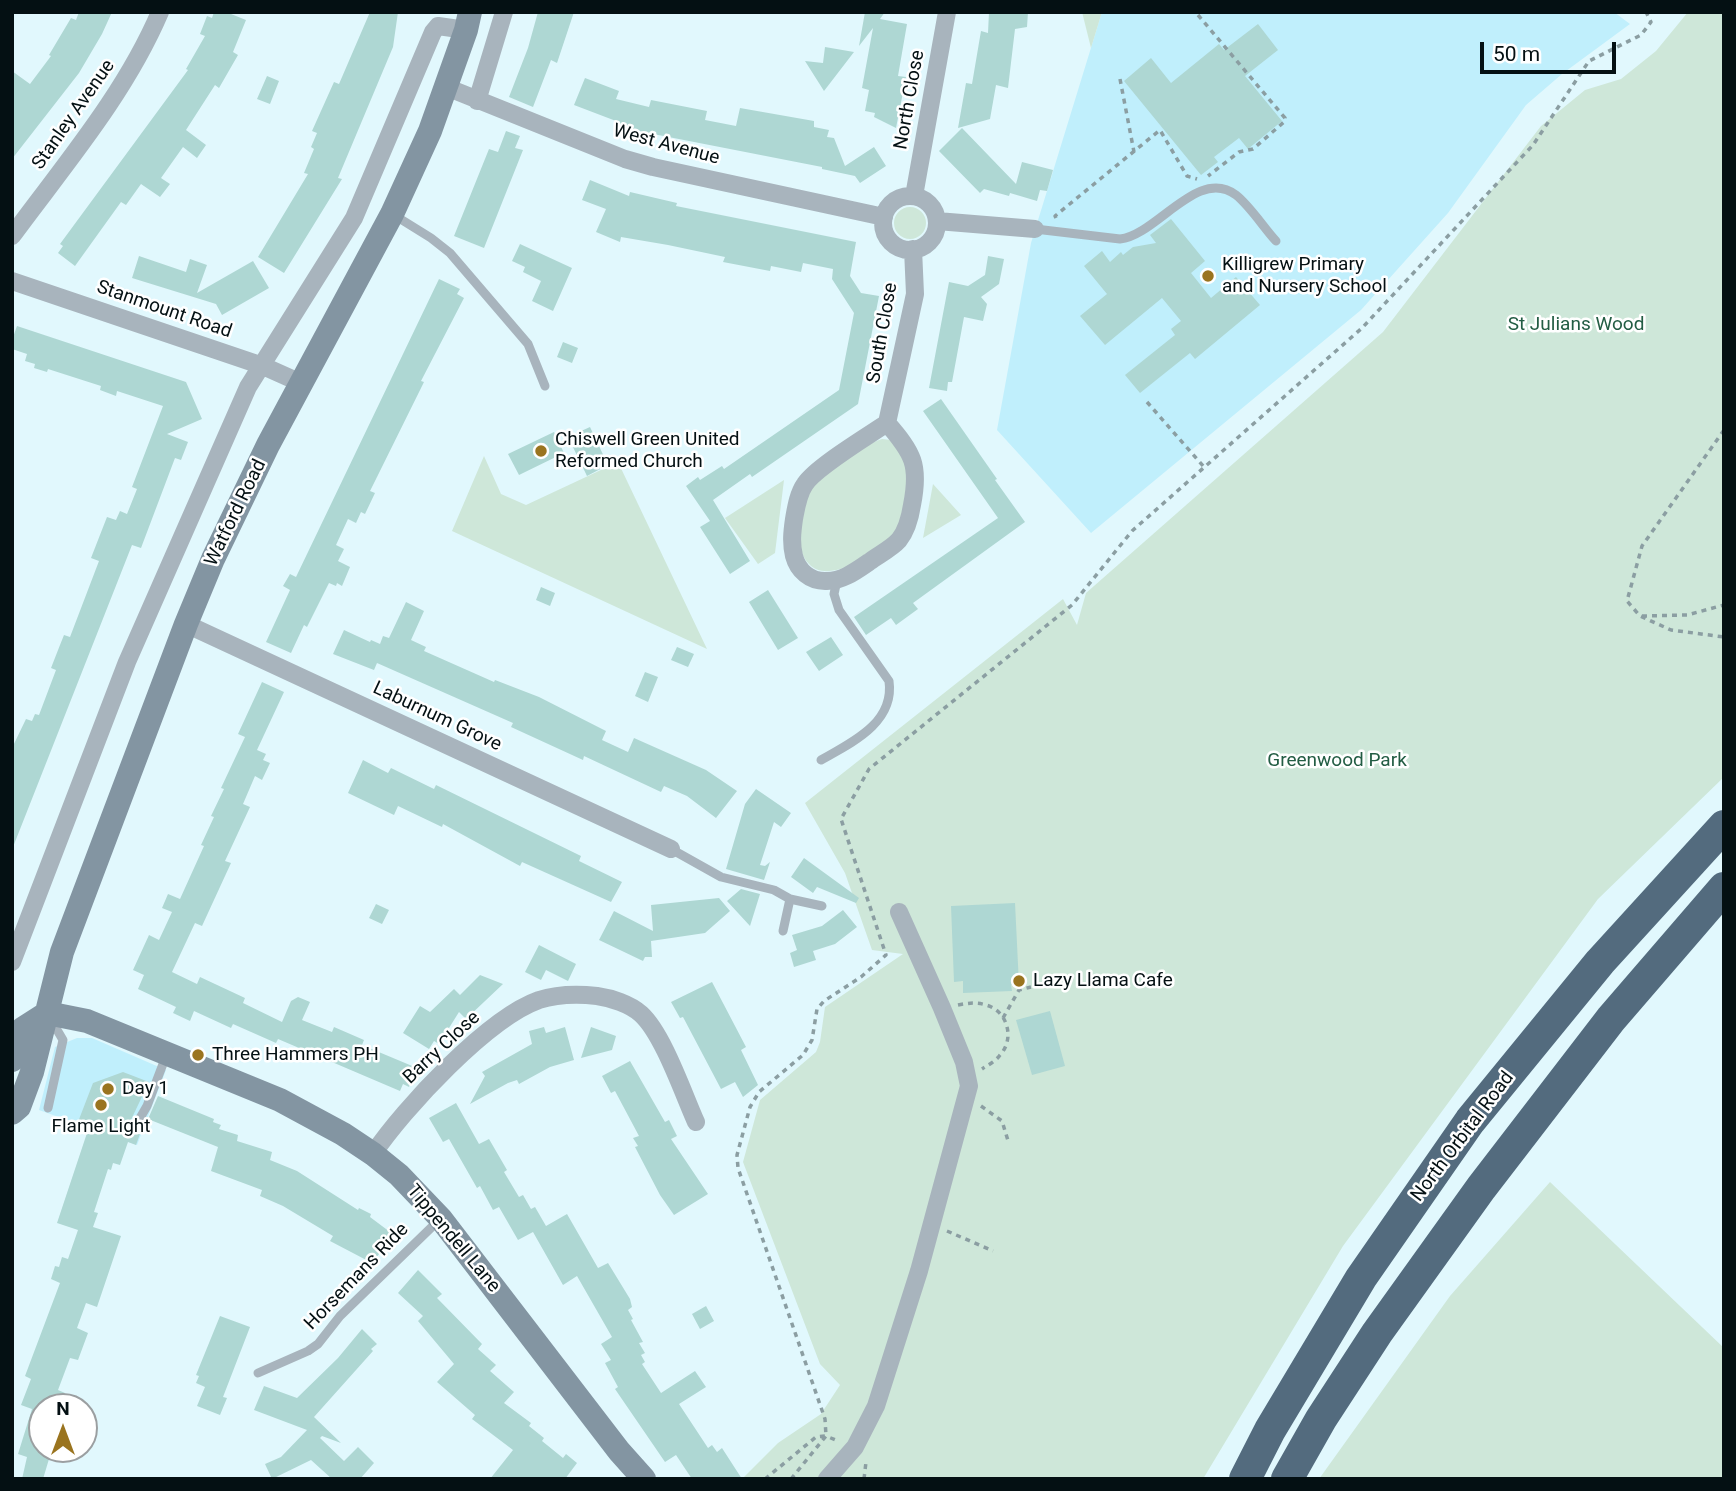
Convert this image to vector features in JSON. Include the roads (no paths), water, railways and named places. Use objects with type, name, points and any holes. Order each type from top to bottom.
[{"type":"highway","name":"North Orbital Road","points":[[1245,1479],[1270,1430],[1361,1278],[1470,1121],[1600,962],[1724,826]]},
{"type":"highway","points":[[1287,1479],[1321,1419],[1370,1344],[1489,1177],[1611,1019],[1724,888]]},
{"type":"main road","name":"Watford Road","points":[[12,1113],[19,1107],[32,1072],[62,952],[186,624],[218,548],[301,383],[392,214],[429,131],[468,21]]},
{"type":"main road","name":"Tippendell Lane","points":[[47,1013],[88,1021],[280,1100],[344,1134],[373,1154],[399,1175],[441,1219],[619,1451],[645,1479]]},
{"type":"main road","points":[[12,1060],[22,1029],[47,1013]]},
{"type":"street","name":"Stanley Avenue","points":[[12,236],[119,90],[144,49],[160,12]]},
{"type":"street","points":[[477,101],[504,12]]},
{"type":"street","name":"North Close","points":[[914,196],[947,12]]},
{"type":"street","name":"Watford Road","points":[[12,962],[127,662],[248,387],[354,218],[436,28],[468,21]]},
{"type":"street","name":"West Avenue","points":[[446,87],[625,159],[884,217]]},
{"type":"street","points":[[914,196],[932,207],[937,221],[933,237],[921,247],[913,249],[897,246],[891,240],[884,226],[884,217],[898,199],[914,196]]},
{"type":"street","points":[[937,221],[1035,229]]},
{"type":"street","name":"South Close","points":[[887,423],[915,294],[913,249]]},
{"type":"street","name":"Stanmount Road","points":[[12,281],[263,366],[301,383]]},
{"type":"street","points":[[887,423],[906,445],[916,473],[909,520],[897,542],[856,572],[837,580],[813,579],[797,565],[791,537],[800,493],[816,472],[887,423]]},
{"type":"street","name":"Laburnum Grove","points":[[186,624],[671,849]]},
{"type":"street","points":[[827,1479],[855,1447],[876,1406],[911,1295],[969,1086],[968,1076],[942,1008],[899,912]]},
{"type":"street","name":"Barry Close","points":[[373,1154],[392,1129],[468,1049],[512,1015],[537,1001],[555,996],[582,994],[603,997],[623,1003],[639,1012],[650,1024],[660,1042],[696,1122]]},
{"type":"lane","points":[[1035,229],[1130,238],[1142,233],[1190,195],[1222,189],[1236,195],[1276,241]]},
{"type":"lane","points":[[392,214],[450,253],[528,344],[545,386]]},
{"type":"lane","points":[[821,760],[865,734],[878,721],[890,689],[889,681],[839,610],[834,594],[837,580]]},
{"type":"lane","points":[[671,849],[721,877],[774,890],[790,899],[822,906]]},
{"type":"lane","points":[[783,931],[790,899]]},
{"type":"lane","points":[[47,1013],[63,1040],[47,1108]]},
{"type":"lane","points":[[136,1125],[147,1106],[167,1054]]},
{"type":"lane","name":"Horsemans Ride","points":[[258,1373],[308,1352],[318,1344],[340,1316],[441,1219]]},
{"type":"place","name":"Killigrew Primary and Nursery School","points":[[1208,276]]},
{"type":"place","name":"Chiswell Green United Reformed Church","points":[[541,451]]},
{"type":"place","name":"Lazy Llama Cafe","points":[[1019,981]]},
{"type":"place","name":"Three Hammers PH","points":[[198,1055]]},
{"type":"place","name":"Day 1","points":[[108,1089]]},
{"type":"place","name":"Flame Light","points":[[101,1105]]},
{"type":"park label","name":"St Julians Wood","points":[[1576,325]]},
{"type":"park label","name":"Greenwood Park","points":[[1337,761]]}]
